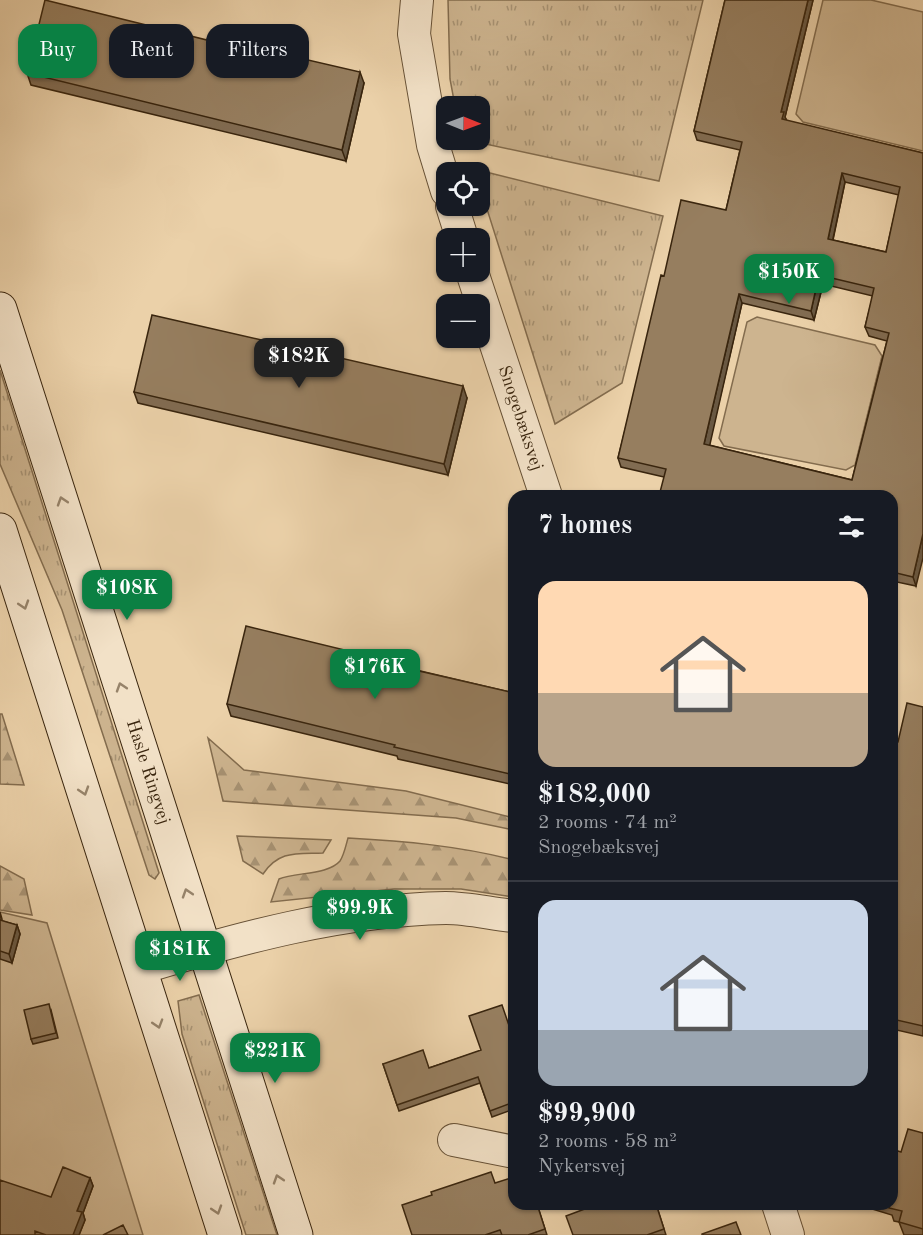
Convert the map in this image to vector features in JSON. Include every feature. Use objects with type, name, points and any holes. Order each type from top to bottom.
[{"type":"main road","name":"Hasle Ringvej","points":[[0,309],[296,1235]]},
{"type":"main road","points":[[0,530],[225,1235]]},
{"type":"street","points":[[417,0],[414,34],[433,145],[438,162]]},
{"type":"street","name":"Snogebæksvej","points":[[475,282],[544,490]]},
{"type":"street","points":[[141,968],[269,931],[368,914],[448,908],[508,915]]},
{"type":"street","points":[[454,1140],[508,1151]]},
{"type":"green space","points":[[448,0],[703,0],[659,181],[490,145],[490,96],[453,96],[450,79]]},
{"type":"green space","points":[[823,0],[871,0],[923,12],[923,151],[803,122],[796,114]]},
{"type":"green space","points":[[490,173],[663,216],[622,383],[555,424],[489,216]]},
{"type":"green space","points":[[757,317],[875,345],[882,356],[855,465],[846,470],[724,446],[719,438],[747,322]]},
{"type":"green space","points":[[0,370],[159,873],[155,879],[149,875],[62,610],[0,464]]},
{"type":"green space","points":[[0,714],[2,714],[24,785],[0,784]]},
{"type":"green space","points":[[208,738],[244,770],[406,791],[508,816],[508,829],[456,818],[223,801]]},
{"type":"green space","points":[[237,836],[331,840],[323,853],[282,857],[269,866],[263,874],[243,861]]},
{"type":"green space","points":[[348,838],[432,845],[508,859],[508,896],[461,889],[394,889],[271,902],[279,879],[335,866],[345,850]]},
{"type":"green space","points":[[0,866],[24,879],[32,915],[0,910]]},
{"type":"green space","points":[[0,912],[47,923],[143,1235],[0,1235]]},
{"type":"green space","points":[[199,995],[277,1235],[246,1235],[182,1034],[178,1001]]},
{"type":"building","points":[[45,0],[142,24],[109,24],[109,78],[194,78],[194,37],[206,40],[206,78],[309,78],[309,60],[360,72],[342,150],[47,78],[97,78],[97,24],[39,24]]},
{"type":"building","points":[[725,0],[808,0],[781,112],[784,112],[782,119],[923,153],[923,534],[913,577],[898,573],[898,490],[661,490],[666,469],[618,458],[681,200],[726,210],[742,142],[694,131]],"holes":[[[842,173],[900,187],[886,252],[828,239]],[[819,275],[874,288],[865,327],[889,333],[852,480],[704,444],[739,294],[811,311]]]},
{"type":"building","points":[[152,315],[463,386],[444,464],[134,392]]},
{"type":"building","points":[[246,626],[398,663],[397,666],[508,692],[508,774],[394,747],[395,745],[227,704]]},
{"type":"building","points":[[907,703],[923,707],[923,1026],[898,1020],[898,742]]},
{"type":"building","points":[[0,920],[17,925],[9,954],[0,951]]},
{"type":"building","points":[[49,1004],[56,1033],[31,1039],[24,1010]]},
{"type":"building","points":[[502,1005],[508,1022],[508,1104],[490,1111],[478,1077],[397,1105],[383,1064],[423,1050],[429,1068],[481,1050],[469,1016]]},
{"type":"building","points":[[908,1129],[923,1133],[923,1229],[899,1222],[902,1211],[898,1210],[898,1151],[901,1152]]},
{"type":"building","points":[[63,1167],[90,1178],[77,1211],[82,1212],[73,1235],[46,1235],[35,1231],[35,1235],[0,1235],[0,1180],[51,1197]]},
{"type":"building","points":[[491,1172],[495,1183],[508,1179],[508,1210],[539,1210],[545,1229],[528,1235],[502,1235],[500,1230],[485,1235],[412,1235],[402,1205],[432,1195],[431,1192]]},
{"type":"building","points":[[582,1210],[658,1210],[664,1229],[647,1235],[573,1235],[566,1216]]},
{"type":"building","points":[[736,1222],[741,1235],[702,1235],[702,1234]]},
{"type":"building","points":[[123,1225],[128,1235],[103,1235]]}]
